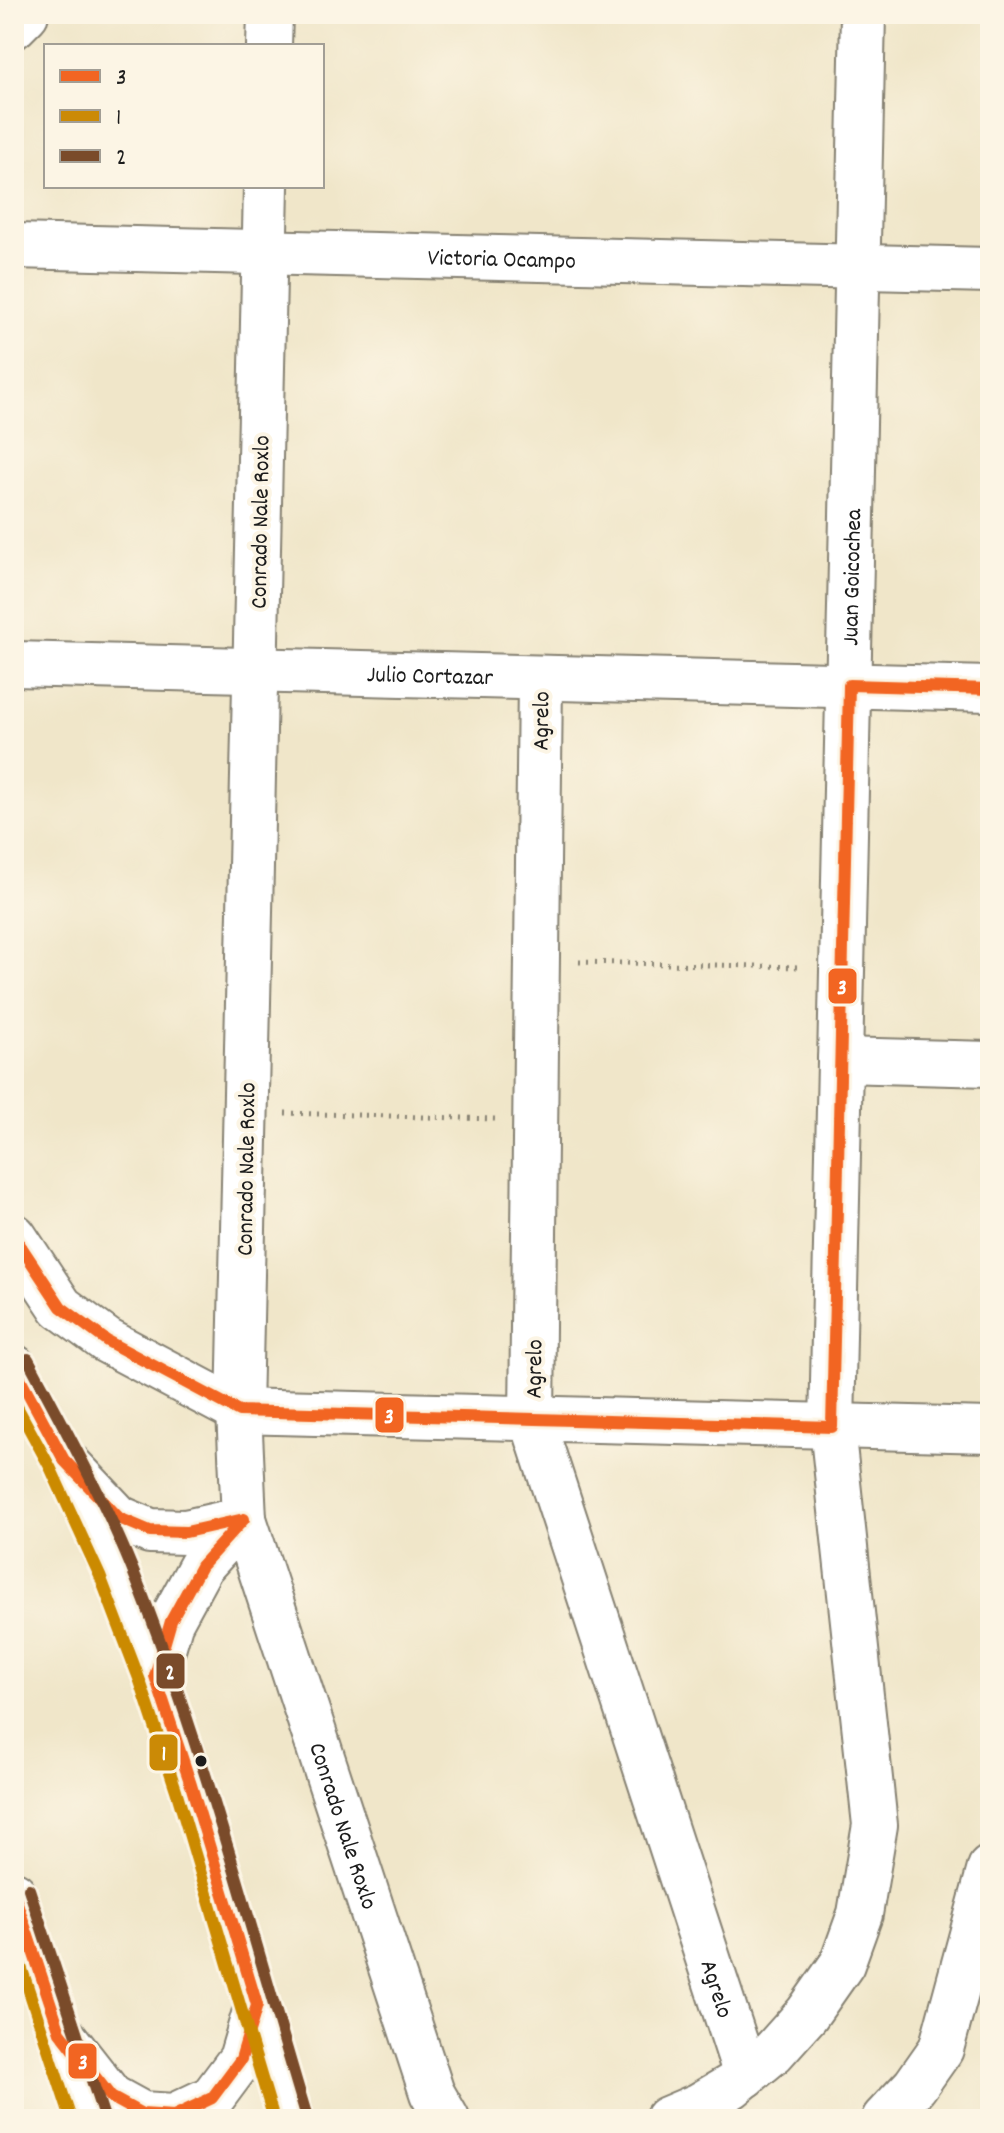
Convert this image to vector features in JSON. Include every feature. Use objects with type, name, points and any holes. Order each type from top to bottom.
[{"type":"street","points":[[14,26],[26,14]]},
{"type":"street","points":[[269,44],[270,14]]},
{"type":"street","name":"Juan Goicochea","points":[[667,2119],[700,2105],[732,2086],[773,2052],[807,2014],[842,1964],[860,1914],[875,1825],[832,1427],[863,14]]},
{"type":"street","name":"Conrado Nale Roxlo","points":[[266,188],[239,1411],[244,1519],[432,2093],[447,2119]]},
{"type":"street","name":"Victoria Ocampo","points":[[14,246],[990,270]]},
{"type":"street","name":"Julio Cortazar","points":[[14,664],[990,689]]},
{"type":"street","name":"Agrelo","points":[[540,678],[532,1419],[746,2075]]},
{"type":"street","points":[[840,1060],[990,1064]]},
{"type":"street","points":[[14,1236],[61,1307],[107,1341],[239,1411],[990,1430]]},
{"type":"street","points":[[14,1367],[64,1460],[115,1570],[155,1676],[191,1785],[291,2119]]},
{"type":"street","points":[[64,1460],[119,1518],[150,1531],[186,1532],[244,1519]]},
{"type":"street","points":[[155,1676],[171,1621],[201,1566],[244,1519]]},
{"type":"street","points":[[884,2119],[915,2086],[941,2049],[990,1868]]},
{"type":"street","points":[[14,1894],[88,2119]]},
{"type":"street","points":[[60,2032],[111,2097],[142,2114],[174,2116],[212,2098],[241,2059],[257,2005]]},
{"type":"path","points":[[538,961],[842,968]]},
{"type":"path","points":[[246,1112],[536,1120]]},
{"type":"path","points":[[14,2095],[21,2119]]},
{"type":"transit line","name":"3","points":[[14,1236],[61,1307],[107,1341],[239,1411],[832,1427],[849,685],[990,689]]},
{"type":"transit line","name":"2","points":[[28,1359],[108,1513],[157,1633],[204,1769],[306,2114]]},
{"type":"transit line","name":"3","points":[[14,1367],[64,1460],[119,1518],[150,1531],[186,1532],[244,1519]]},
{"type":"transit line","name":"1","points":[[14,1401],[50,1467],[100,1576],[140,1681],[176,1790],[274,2119]]},
{"type":"transit line","name":"3","points":[[14,1894],[60,2032],[111,2097],[142,2114],[174,2116],[212,2098],[241,2059],[257,2005],[155,1676],[171,1621],[201,1566],[244,1519]]},
{"type":"transit line","name":"2","points":[[29,1889],[103,2114]]},
{"type":"transit line","name":"1","points":[[14,1945],[71,2119]]}]
